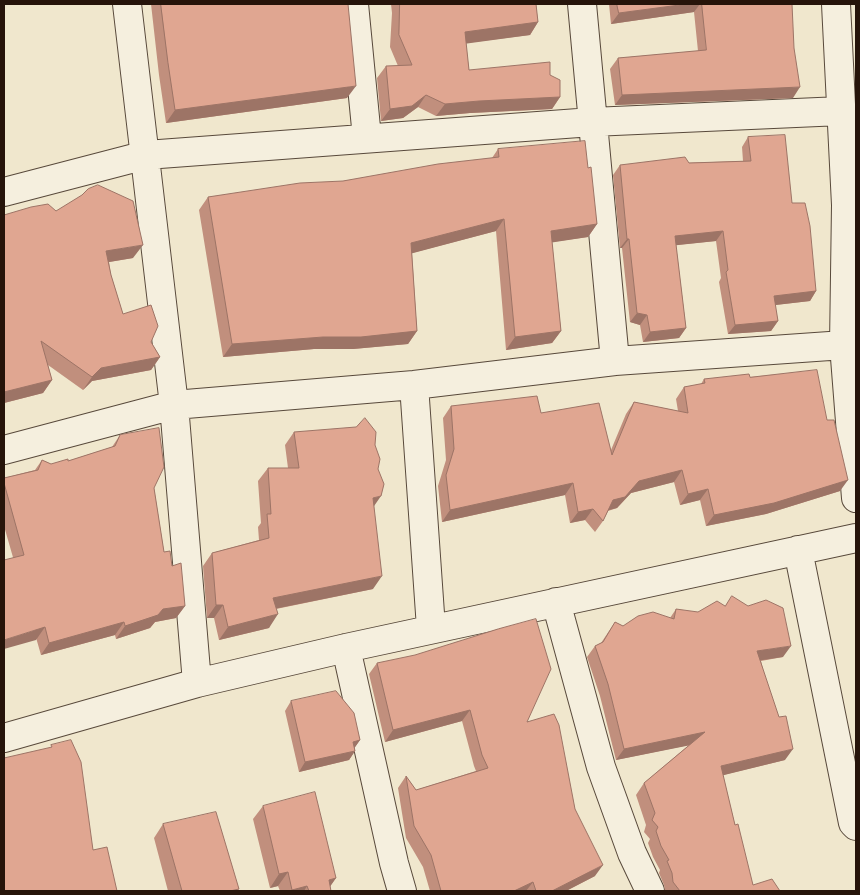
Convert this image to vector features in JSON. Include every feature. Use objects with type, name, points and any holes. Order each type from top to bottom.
[{"type":"street","points":[[127,4],[174,405],[197,683]]},
{"type":"street","points":[[354,4],[367,138]]},
{"type":"street","points":[[582,4],[615,361]]},
{"type":"street","points":[[836,4],[841,111],[851,204],[844,345],[856,498]]},
{"type":"street","points":[[4,192],[146,155],[592,122],[841,111]]},
{"type":"street","points":[[4,450],[174,405],[414,385],[615,361],[844,345]]},
{"type":"street","points":[[414,385],[431,628]]},
{"type":"street","points":[[4,738],[197,683],[431,628],[856,538]]},
{"type":"street","points":[[798,550],[856,826]]},
{"type":"street","points":[[556,602],[601,767],[632,853],[650,891]]},
{"type":"street","points":[[346,648],[394,863],[402,891]]},
{"type":"building","points":[[161,4],[348,4],[356,86],[175,110]]},
{"type":"building","points":[[400,4],[536,4],[538,22],[465,32],[469,70],[550,62],[550,75],[560,80],[560,97],[445,104],[426,95],[412,106],[390,109],[386,66],[412,65],[399,35]]},
{"type":"building","points":[[617,4],[687,4],[619,13]]},
{"type":"building","points":[[702,4],[792,4],[794,48],[800,87],[622,95],[618,58],[706,50]]},
{"type":"building","points":[[785,135],[792,203],[805,203],[810,226],[816,291],[774,296],[778,321],[735,325],[726,272],[728,270],[723,231],[675,236],[686,328],[650,332],[647,315],[637,313],[620,165],[685,157],[689,163],[751,161],[748,137]]},
{"type":"building","points":[[585,141],[588,168],[591,167],[597,224],[551,231],[561,331],[515,337],[504,219],[411,243],[417,331],[361,337],[323,337],[232,344],[208,197],[300,183],[343,181],[438,164],[499,157],[498,149]]},
{"type":"building","points":[[98,185],[133,201],[143,245],[106,251],[123,314],[151,305],[158,326],[151,342],[160,357],[101,368],[92,377],[41,341],[52,380],[4,392],[4,215],[48,204],[56,211],[82,195],[88,189]]},
{"type":"building","points":[[817,370],[827,420],[834,420],[848,480],[774,503],[714,515],[708,489],[688,494],[682,470],[639,481],[625,497],[613,500],[603,521],[593,509],[578,512],[573,483],[450,510],[446,475],[454,449],[451,406],[537,396],[541,413],[599,403],[612,455],[634,402],[688,413],[684,387],[705,383],[704,379],[749,374],[750,377]]},
{"type":"building","points":[[365,418],[376,432],[375,445],[380,459],[378,469],[384,484],[381,496],[373,498],[382,576],[273,598],[278,614],[228,627],[223,605],[216,605],[212,553],[269,538],[267,514],[271,514],[268,468],[299,468],[294,432],[356,427]]},
{"type":"building","points":[[159,428],[164,467],[154,488],[164,552],[170,551],[172,566],[181,563],[185,606],[163,609],[158,615],[125,626],[124,622],[49,643],[45,627],[4,640],[4,560],[24,555],[4,478],[38,470],[42,460],[51,464],[68,459],[68,461],[115,446],[120,435]]},
{"type":"building","points":[[732,596],[748,606],[766,600],[783,608],[791,646],[757,651],[779,717],[786,716],[793,749],[721,766],[735,825],[738,824],[753,885],[772,879],[780,891],[680,891],[673,882],[672,873],[667,861],[669,860],[661,846],[656,831],[658,827],[652,820],[655,813],[644,783],[705,732],[624,749],[608,684],[595,646],[603,642],[615,622],[623,626],[638,616],[653,612],[674,619],[676,609],[698,612],[717,601],[725,606]]},
{"type":"building","points":[[536,619],[551,669],[527,722],[554,714],[559,725],[575,809],[603,865],[552,891],[536,891],[533,882],[514,891],[441,891],[431,855],[414,826],[406,776],[416,790],[488,768],[482,755],[470,710],[393,730],[377,663],[415,655]]},
{"type":"building","points":[[336,691],[354,713],[360,740],[353,742],[355,751],[305,762],[291,701]]},
{"type":"building","points":[[71,740],[81,762],[93,850],[107,847],[117,891],[4,891],[4,758],[52,747],[51,745]]},
{"type":"building","points":[[315,792],[336,878],[329,880],[331,891],[309,891],[307,886],[292,890],[288,872],[279,874],[263,806]]},
{"type":"building","points":[[216,812],[239,889],[230,891],[182,891],[163,824]]}]
